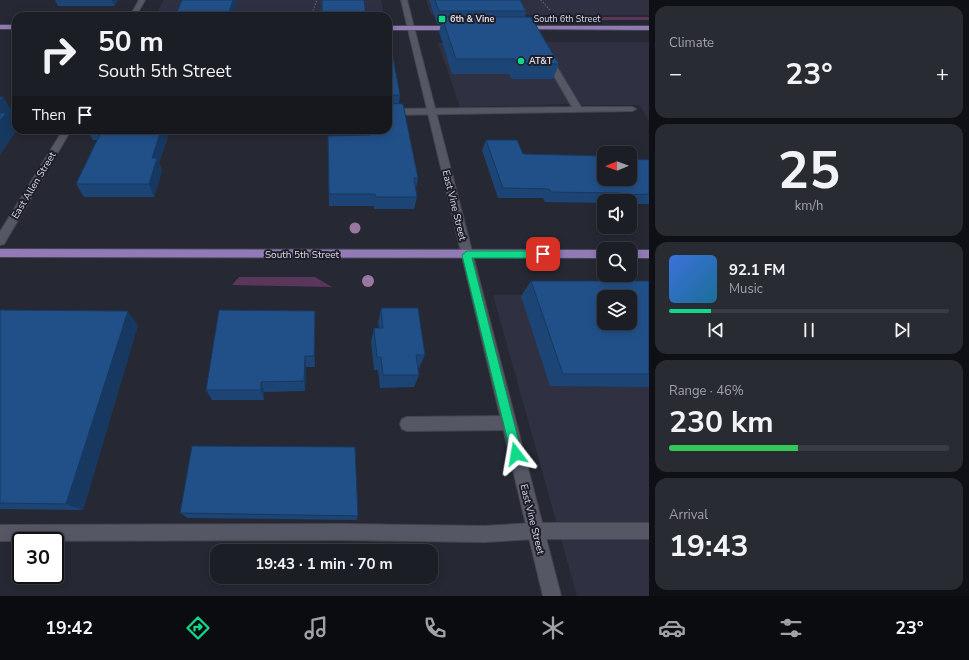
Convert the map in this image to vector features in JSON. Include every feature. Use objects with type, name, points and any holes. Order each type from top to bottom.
[{"type":"main road","points":[[0,27],[12,27]]},
{"type":"main road","points":[[392,28],[468,28]]},
{"type":"main road","name":"South 6th Street","points":[[515,28],[532,31],[649,28]]},
{"type":"main road","name":"South 5th Street","points":[[0,253],[597,254]]},
{"type":"main road","points":[[637,254],[649,254]]},
{"type":"street","points":[[135,12],[142,0]]},
{"type":"street","name":"East Vine Street","points":[[404,0],[552,596]]},
{"type":"street","points":[[545,54],[576,108]]},
{"type":"street","points":[[392,112],[576,108],[632,109]]},
{"type":"street","name":"East Allen Street","points":[[0,241],[64,134]]},
{"type":"street","points":[[407,424],[509,423]]},
{"type":"street","points":[[4,533],[342,532],[452,534],[536,531],[649,531]]},
{"type":"path","points":[[312,12],[317,0]]},
{"type":"path","points":[[541,0],[554,16]]},
{"type":"shaded area","points":[[164,0],[381,0],[384,12],[158,12]]},
{"type":"shaded area","points":[[426,0],[649,0],[649,15],[431,15]]},
{"type":"shaded area","points":[[579,17],[649,17],[649,20],[589,20]]},
{"type":"shaded area","points":[[533,42],[569,104],[460,107],[438,43]]},
{"type":"shaded area","points":[[541,42],[649,42],[649,120],[639,105],[580,105]]},
{"type":"shaded area","points":[[239,277],[315,277],[332,287],[232,285]]},
{"type":"shaded area","points":[[493,295],[597,295],[597,330],[637,330],[637,295],[649,295],[649,596],[577,596]]},
{"type":"building","points":[[182,0],[233,0],[229,12],[177,12]]},
{"type":"building","points":[[322,0],[364,0],[366,12],[322,12]]},
{"type":"building","points":[[435,0],[520,0],[526,11],[439,11]]},
{"type":"building","points":[[442,17],[531,17],[559,64],[517,63],[515,59],[456,59]]},
{"type":"building","points":[[392,51],[400,95],[392,96]]},
{"type":"building","points":[[392,103],[403,104],[418,178],[414,178],[417,197],[376,197],[375,194],[329,194],[328,136],[392,134]]},
{"type":"building","points":[[0,113],[6,113],[0,121]]},
{"type":"building","points":[[100,134],[160,134],[152,158],[157,158],[149,184],[76,184]]},
{"type":"building","points":[[486,140],[517,140],[523,154],[597,156],[597,186],[637,186],[637,159],[649,160],[649,194],[551,192],[549,189],[503,188]]},
{"type":"building","points":[[531,281],[649,281],[649,374],[563,374]]},
{"type":"building","points":[[381,308],[418,308],[425,355],[416,355],[419,375],[383,375],[381,357],[377,357],[374,328],[383,328]]},
{"type":"building","points":[[0,310],[128,311],[66,504],[0,503]]},
{"type":"building","points":[[219,310],[315,311],[314,356],[305,356],[304,381],[261,382],[261,390],[206,390]]},
{"type":"building","points":[[192,446],[355,447],[358,516],[180,513]]},
{"type":"place","name":"6th & Vine","points":[[442,19]]},
{"type":"place","name":"AT&T","points":[[521,61]]},
{"type":"route","points":[[516,454],[467,255],[543,254]]}]
